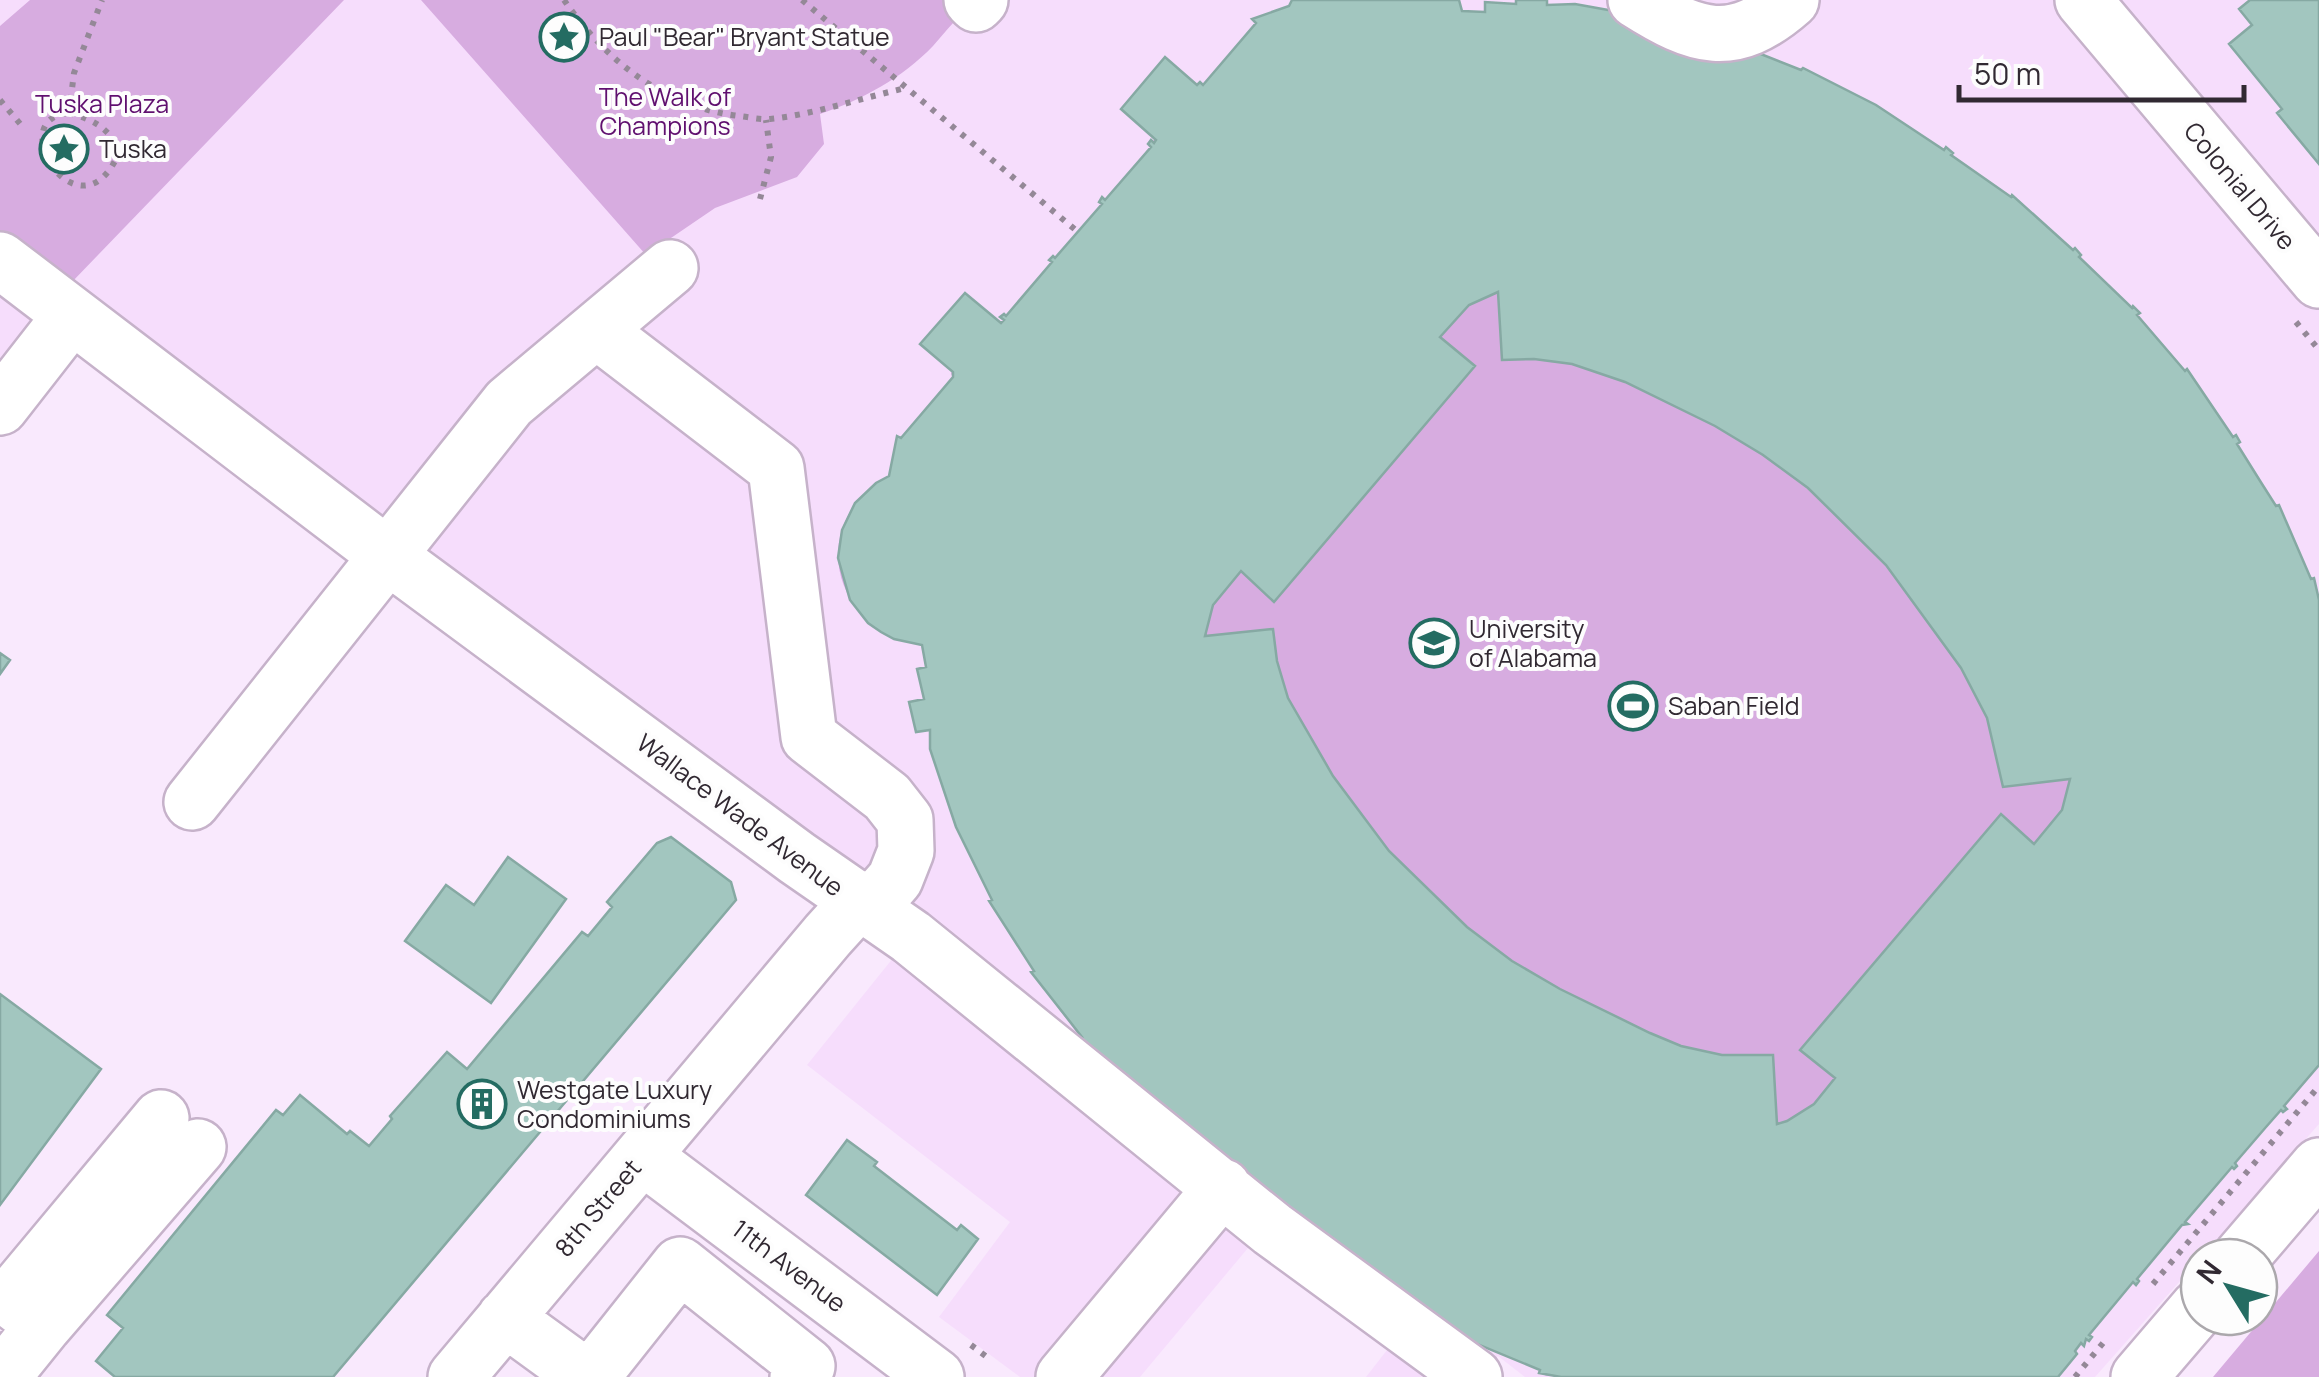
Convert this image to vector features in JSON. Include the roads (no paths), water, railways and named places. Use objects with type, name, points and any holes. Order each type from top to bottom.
[{"type":"street","points":[[1636,0],[1672,22],[1711,35],[1753,28],[1791,0]]},
{"type":"street","name":"Colonial Drive","points":[[2083,0],[2319,280]]},
{"type":"street","name":"Wallace Wade Avenue","points":[[0,260],[388,556],[908,935],[1272,1229],[1474,1377]]},
{"type":"street","points":[[192,802],[510,403],[670,268]]},
{"type":"street","points":[[0,407],[71,316]]},
{"type":"street","name":"8th Street","points":[[456,1377],[858,902],[881,895],[895,878],[906,851],[905,820],[887,797],[809,737],[776,468],[596,330]]},
{"type":"street","points":[[2,1377],[44,1325],[10,1299],[180,1132]]},
{"type":"street","name":"11th Avenue","points":[[642,1156],[936,1377]]},
{"type":"street","points":[[2259,1237],[2319,1166]]},
{"type":"street","points":[[1064,1377],[1223,1187]]},
{"type":"street","points":[[505,1318],[588,1377],[680,1265],[808,1366],[798,1377]]},
{"type":"street","points":[[2125,1355],[2179,1320]]},
{"type":"place","name":"Paul \"Bear\" Bryant Statue","points":[[564,37]]},
{"type":"place","name":"Tuska","points":[[64,149]]},
{"type":"place","name":"University of Alabama","points":[[1434,643]]},
{"type":"place","name":"Saban Field","points":[[1633,706]]},
{"type":"place","name":"Westgate Luxury Condominiums","points":[[482,1104]]},
{"type":"park label","name":"Tuska Plaza","points":[[102,104]]},
{"type":"park label","name":"The Walk of Champions","points":[[665,112]]}]
